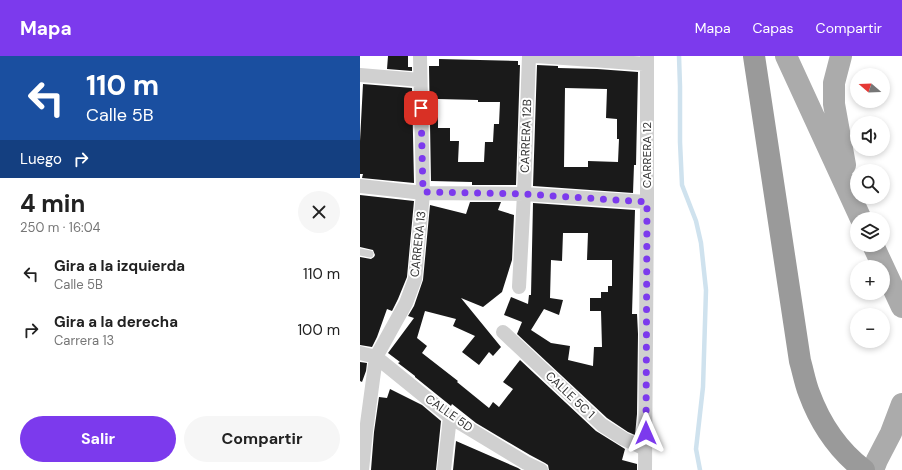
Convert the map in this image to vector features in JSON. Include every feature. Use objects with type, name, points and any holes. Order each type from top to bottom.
[{"type":"highway","points":[[754,56],[800,360],[809,392],[824,424],[846,453],[864,470]]},
{"type":"main road","points":[[786,56],[850,194]]},
{"type":"main road","points":[[841,56],[834,83],[834,104],[850,191]]},
{"type":"main road","points":[[877,252],[902,307]]},
{"type":"main road","points":[[873,470],[876,460],[897,430],[902,404]]},
{"type":"street","name":"CARRERA 13","points":[[362,470],[363,430],[376,358],[406,303],[415,279],[423,192],[420,56]]},
{"type":"street","name":"CARRERA 12B","points":[[519,287],[529,56]]},
{"type":"street","points":[[536,56],[647,60]]},
{"type":"street","name":"CARRERA 12","points":[[645,470],[647,60]]},
{"type":"street","points":[[360,75],[420,80]]},
{"type":"street","points":[[360,186],[423,192],[524,194],[647,202]]},
{"type":"street","name":"CALLE 5C 1","points":[[503,332],[602,425],[624,439],[645,449]]},
{"type":"street","name":"CALLE 5D","points":[[360,353],[376,358],[450,417],[525,466],[541,470]]},
{"type":"street","points":[[444,470],[450,417]]},
{"type":"lane","points":[[360,252],[370,254]]},
{"type":"building","points":[[388,56],[408,56],[408,67],[412,67],[412,71],[387,69]]},
{"type":"building","points":[[439,59],[518,61],[518,65],[520,65],[516,185],[472,185],[472,182],[431,181],[429,66],[439,66]],"holes":[[[438,99],[478,100],[478,102],[500,102],[499,124],[494,124],[493,142],[485,142],[484,162],[458,162],[459,141],[450,141],[450,128],[438,128]]]},
{"type":"building","points":[[537,65],[558,66],[558,68],[638,72],[636,165],[634,165],[633,193],[533,186]],"holes":[[[565,88],[607,89],[606,118],[617,119],[617,139],[619,139],[618,162],[588,161],[588,167],[564,167]]]},
{"type":"building","points":[[363,84],[412,88],[414,183],[362,178],[363,174],[360,174],[360,141]]},
{"type":"building","points":[[360,195],[414,201],[407,277],[392,311],[387,309],[372,347],[360,345],[360,257],[371,259],[375,255],[373,250],[360,247]]},
{"type":"building","points":[[470,202],[501,202],[498,210],[514,215],[512,260],[502,292],[483,307],[461,298],[501,347],[493,356],[489,352],[479,365],[462,352],[475,336],[453,326],[456,319],[425,311],[417,338],[427,346],[422,353],[489,408],[493,402],[499,407],[513,389],[503,382],[520,360],[596,431],[625,449],[622,460],[637,464],[637,470],[549,470],[548,465],[545,463],[476,423],[452,404],[451,406],[398,363],[400,362],[388,353],[414,318],[408,316],[414,306],[423,280],[430,205],[466,214]]},
{"type":"building","points":[[533,203],[635,210],[632,314],[637,314],[638,334],[637,414],[635,435],[607,418],[517,334],[522,322],[504,315],[511,297],[528,304],[529,295],[531,295]],"holes":[[[563,233],[588,233],[587,260],[612,260],[612,286],[608,286],[608,292],[601,292],[601,298],[590,298],[590,311],[601,311],[602,347],[594,347],[593,366],[568,360],[570,346],[551,343],[531,330],[544,309],[559,315],[563,300],[550,298],[551,260],[562,261]]]},
{"type":"building","points":[[360,362],[367,363],[362,382],[360,381]]},
{"type":"building","points":[[390,389],[422,405],[441,421],[436,470],[371,470],[379,397],[387,398]]},
{"type":"building","points":[[456,441],[518,468],[521,470],[453,470]]},
{"type":"waterway","points":[[679,56],[682,185],[696,221],[701,243],[706,290],[703,387],[696,449],[700,470]]},
{"type":"route","points":[[421,108],[423,192],[524,194],[647,202],[646,433]]}]
